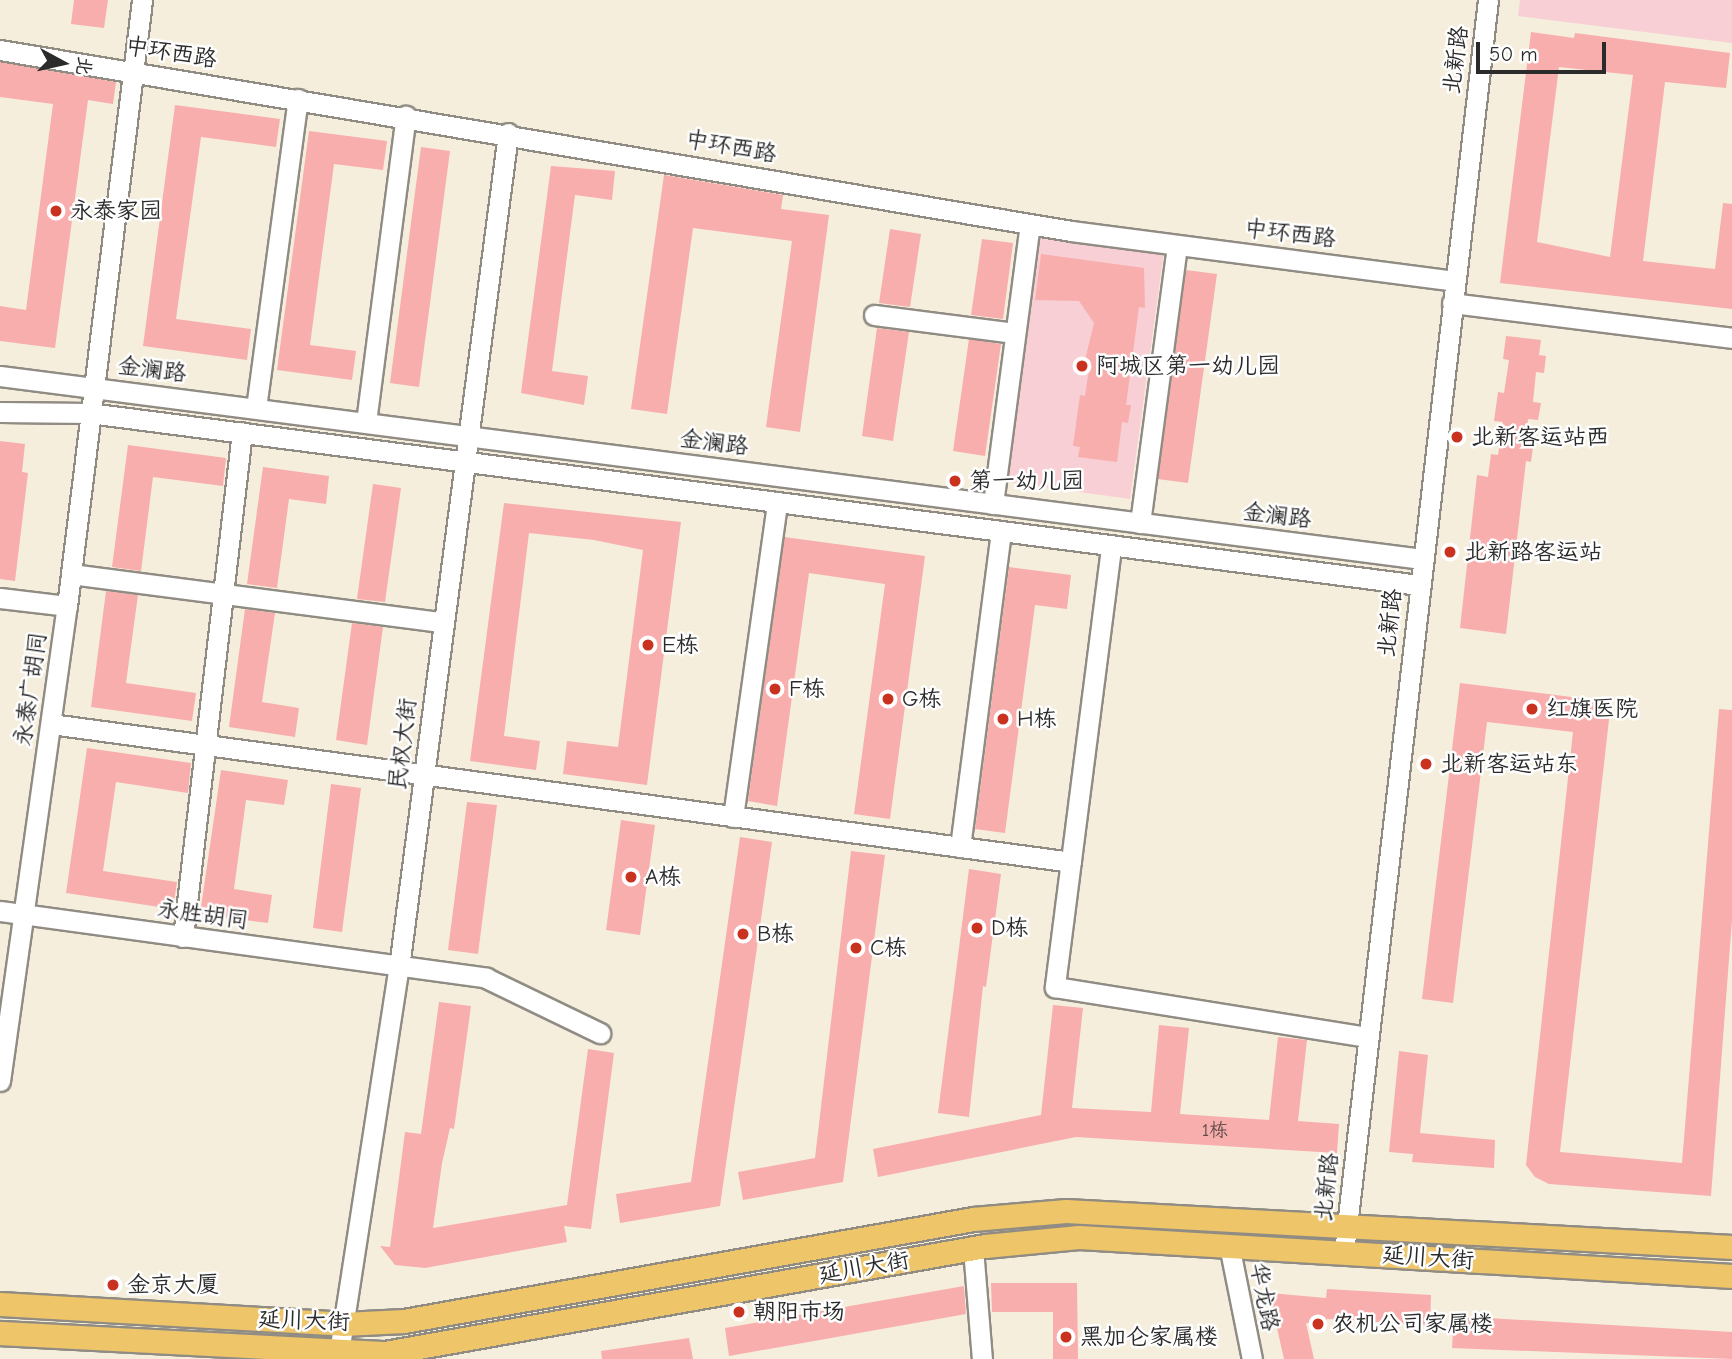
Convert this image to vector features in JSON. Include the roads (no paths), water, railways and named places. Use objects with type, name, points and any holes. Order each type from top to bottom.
[{"type":"main road","name":"延川大街","points":[[0,1304],[343,1324],[404,1321],[973,1219],[1066,1211],[1347,1223],[1732,1247]]},
{"type":"main road","name":"延川大街","points":[[0,1333],[338,1357],[385,1353],[973,1248],[1079,1237],[1732,1276]]},
{"type":"street","name":"永泰广胡同","points":[[0,1081],[67,606],[142,0]]},
{"type":"street","name":"北新路","points":[[1344,1252],[1488,0]]},
{"type":"street","name":"中环西路","points":[[0,50],[508,133],[1030,224],[1455,281]]},
{"type":"street","points":[[256,408],[298,99]]},
{"type":"street","points":[[366,422],[405,116]]},
{"type":"street","name":"民权大街","points":[[338,1357],[399,967],[508,133]]},
{"type":"street","points":[[993,504],[1030,224]]},
{"type":"street","points":[[1140,523],[1177,244]]},
{"type":"street","points":[[1452,303],[1732,338]]},
{"type":"street","points":[[874,315],[1015,334]]},
{"type":"street","name":"金澜路","points":[[0,376],[1422,559]]},
{"type":"street","points":[[0,412],[89,413],[464,460],[1111,548],[1419,585]]},
{"type":"street","points":[[183,937],[225,608],[220,593],[242,432]]},
{"type":"street","points":[[733,817],[777,502]]},
{"type":"street","points":[[960,847],[1001,533]]},
{"type":"street","points":[[1111,548],[1055,987],[1368,1037]]},
{"type":"street","points":[[71,574],[443,622]]},
{"type":"street","points":[[0,598],[67,606]]},
{"type":"street","points":[[51,724],[1071,862]]},
{"type":"street","name":"永胜胡同","points":[[0,911],[486,978],[600,1033]]},
{"type":"street","name":"华龙路","points":[[1229,1245],[1252,1359]]},
{"type":"street","points":[[973,1248],[982,1359]]},
{"type":"place","name":"永泰家园","points":[[56,211]]},
{"type":"place","name":"阿城区第一幼儿园","points":[[1082,366]]},
{"type":"place","name":"北新客运站西","points":[[1457,437]]},
{"type":"place","name":"第一幼儿园","points":[[955,481]]},
{"type":"place","name":"北新路客运站","points":[[1450,552]]},
{"type":"place","name":"E栋","points":[[648,645]]},
{"type":"place","name":"F栋","points":[[775,689]]},
{"type":"place","name":"G栋","points":[[888,699]]},
{"type":"place","name":"红旗医院","points":[[1532,709]]},
{"type":"place","name":"H栋","points":[[1003,719]]},
{"type":"place","name":"北新客运站东","points":[[1426,764]]},
{"type":"place","name":"A栋","points":[[631,877]]},
{"type":"place","name":"D栋","points":[[977,928]]},
{"type":"place","name":"B栋","points":[[743,934]]},
{"type":"place","name":"C栋","points":[[856,948]]},
{"type":"place","name":"金京大厦","points":[[113,1285]]},
{"type":"place","name":"朝阳市场","points":[[739,1312]]},
{"type":"place","name":"农机公司家属楼","points":[[1318,1324]]},
{"type":"place","name":"黑加仑家属楼","points":[[1066,1337]]}]
